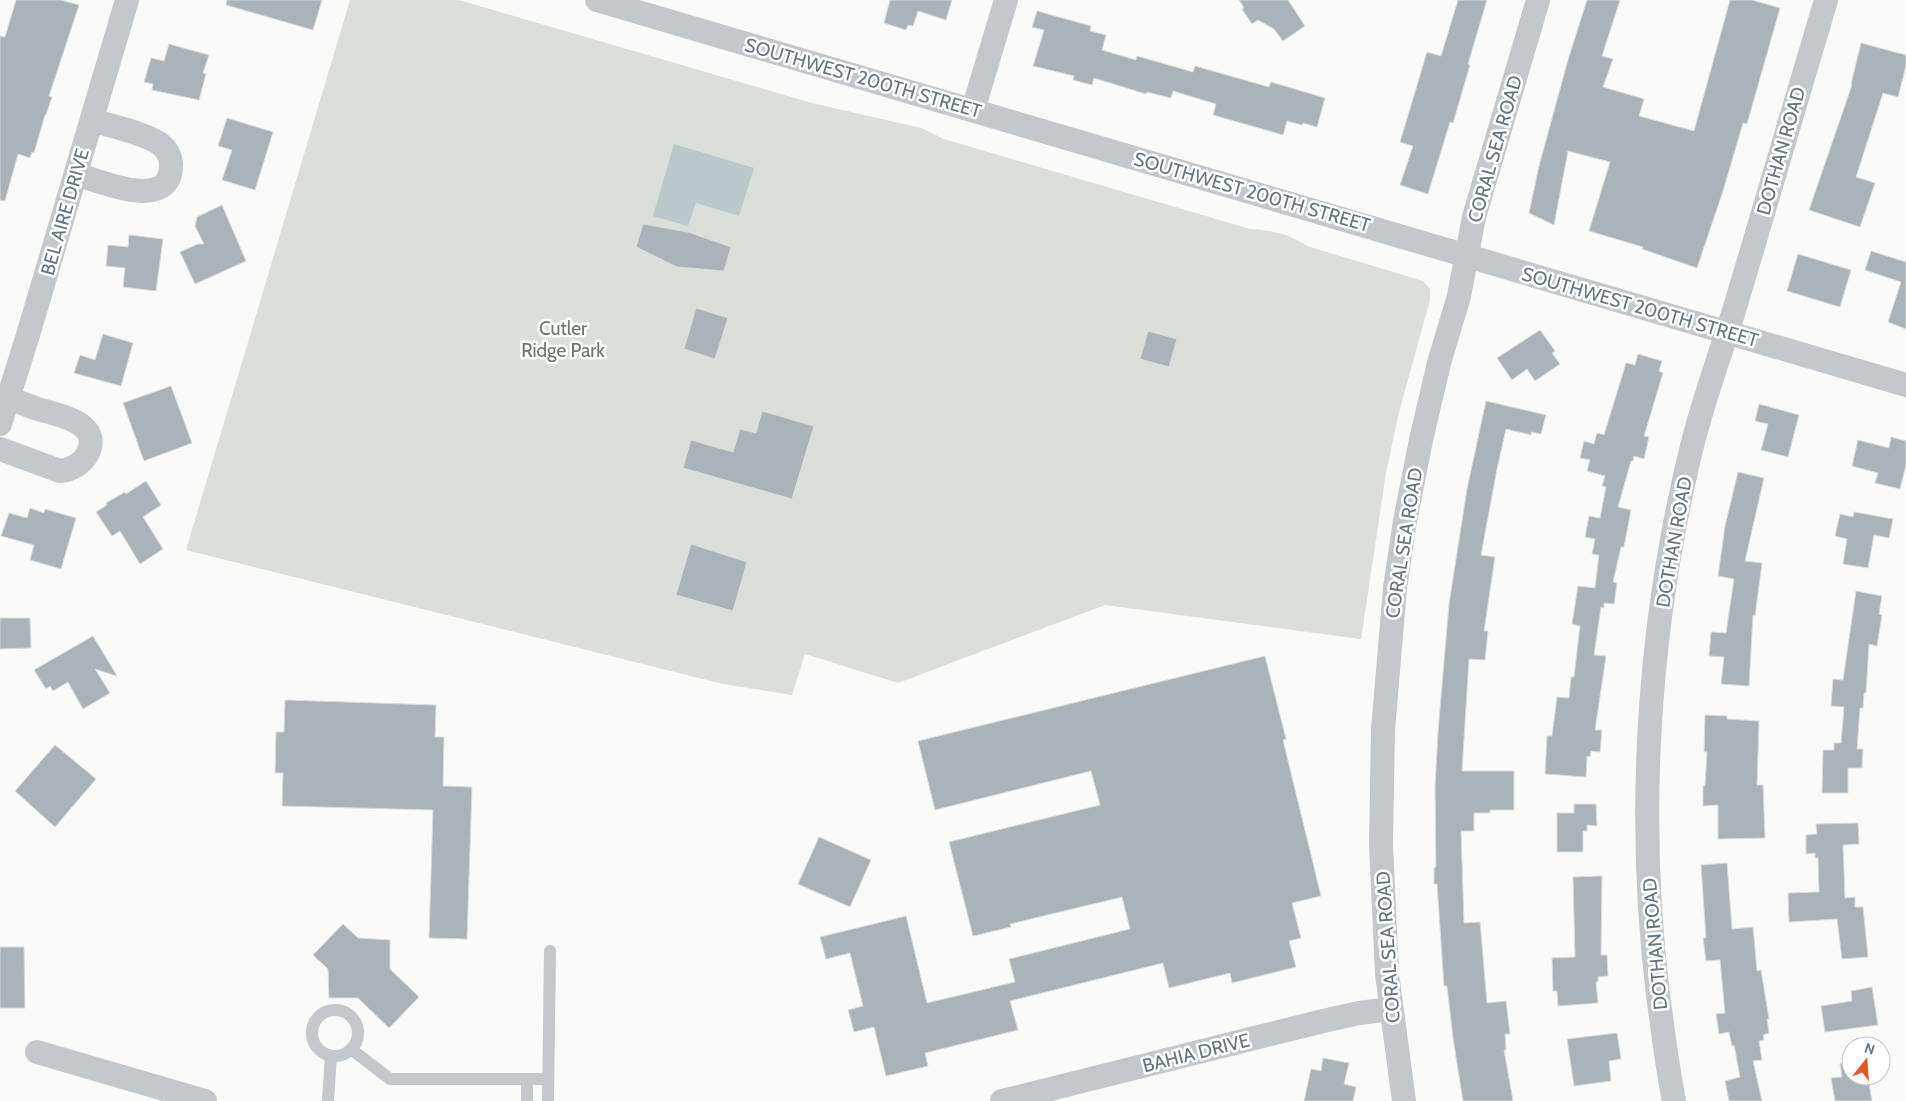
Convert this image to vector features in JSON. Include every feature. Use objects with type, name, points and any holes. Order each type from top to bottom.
[{"type":"street","name":"BEL AIRE DRIVE","points":[[0,424],[127,0]]},
{"type":"street","name":"SOUTHWEST 200TH STREET","points":[[597,0],[1906,386]]},
{"type":"street","points":[[973,110],[1006,0]]},
{"type":"street","name":"CORAL SEA ROAD","points":[[1404,1101],[1391,1009],[1382,880],[1381,815],[1383,722],[1389,642],[1399,558],[1415,467],[1432,390],[1459,296],[1474,216],[1538,0]]},
{"type":"street","name":"DOTHAN ROAD","points":[[1674,1101],[1662,1021],[1651,916],[1648,850],[1650,728],[1663,602],[1676,524],[1696,433],[1826,0]]},
{"type":"street","points":[[76,174],[132,191],[145,192],[161,186],[170,174],[171,161],[168,153],[158,142],[92,120]]},
{"type":"street","points":[[0,449],[60,472],[67,471],[83,461],[90,447],[89,434],[79,423],[9,398]]},
{"type":"street","name":"BAHIA DRIVE","points":[[1002,1101],[1319,1022],[1359,1013],[1391,1009]]},
{"type":"street","points":[[37,1052],[205,1101]]},
{"type":"lane","points":[[548,1101],[550,951]]},
{"type":"lane","points":[[335,1009],[343,1011],[355,1020],[358,1035],[356,1043],[351,1049],[345,1053],[331,1056],[317,1048],[311,1034],[315,1020],[327,1011],[335,1009]]},
{"type":"lane","points":[[351,1049],[390,1079],[548,1080]]},
{"type":"lane","points":[[328,1101],[331,1056]]},
{"type":"lane","points":[[527,1079],[527,1101]]},
{"type":"green space","name":"Cutler Ridge Park","points":[[350,0],[459,0],[812,103],[921,128],[944,139],[1250,229],[1280,233],[1294,238],[1307,246],[1423,281],[1430,289],[1430,300],[1399,412],[1386,473],[1361,639],[1105,605],[898,683],[805,654],[792,695],[723,684],[186,550]]},
{"type":"shaded area","points":[[674,144],[754,168],[739,216],[696,203],[688,226],[653,216]]},
{"type":"building","points":[[16,0],[61,0],[79,5],[49,96],[52,97],[34,153],[32,152],[30,158],[18,154],[5,201],[0,200],[0,36],[5,37]]},
{"type":"building","points":[[227,0],[322,0],[313,30],[226,5]]},
{"type":"building","points":[[890,0],[952,0],[946,20],[918,11],[913,26],[908,25],[906,30],[884,23]]},
{"type":"building","points":[[1239,0],[1288,0],[1305,26],[1283,41],[1274,29],[1258,20],[1252,24],[1242,9],[1244,8]]},
{"type":"building","points":[[1458,0],[1487,0],[1453,123],[1450,122],[1428,194],[1400,185],[1413,146],[1400,142],[1427,52],[1441,56]]},
{"type":"building","points":[[1587,0],[1620,0],[1602,56],[1613,59],[1603,87],[1644,99],[1639,116],[1694,131],[1730,0],[1752,0],[1780,8],[1747,124],[1743,123],[1697,268],[1642,249],[1643,247],[1589,231],[1610,162],[1568,151],[1554,225],[1529,213],[1539,166],[1568,60]]},
{"type":"building","points":[[1037,11],[1091,26],[1090,31],[1106,35],[1102,50],[1136,60],[1137,56],[1193,72],[1195,66],[1269,87],[1271,82],[1325,98],[1317,127],[1287,121],[1283,135],[1213,115],[1216,104],[1173,91],[1171,98],[1147,92],[1146,94],[1094,78],[1092,85],[1073,80],[1074,76],[1033,66],[1044,30],[1032,27]]},
{"type":"building","points":[[1861,43],[1906,55],[1906,66],[1898,97],[1883,93],[1856,177],[1875,183],[1860,227],[1809,210],[1852,85]]},
{"type":"building","points":[[169,44],[209,55],[203,73],[206,74],[199,100],[152,90],[153,84],[144,82],[151,58],[164,61]]},
{"type":"building","points":[[227,118],[273,132],[255,190],[222,180],[232,150],[218,146]]},
{"type":"building","points":[[222,205],[246,261],[195,284],[180,252],[198,244],[204,244],[195,226],[197,217]]},
{"type":"building","points":[[643,224],[688,232],[731,247],[724,271],[677,267],[636,247]]},
{"type":"building","points":[[129,235],[163,239],[156,291],[123,287],[125,268],[106,266],[108,245],[128,247]]},
{"type":"building","points":[[1871,251],[1906,262],[1906,329],[1888,322],[1901,282],[1865,270]]},
{"type":"building","points":[[1798,254],[1851,270],[1840,307],[1787,291]]},
{"type":"building","points":[[696,308],[728,318],[715,359],[684,349]]},
{"type":"building","points":[[1540,330],[1555,351],[1552,353],[1560,364],[1535,381],[1527,369],[1512,380],[1497,358]]},
{"type":"building","points":[[1148,331],[1177,339],[1169,367],[1140,359]]},
{"type":"building","points":[[103,334],[133,343],[121,386],[74,373],[80,355],[95,360]]},
{"type":"building","points":[[1638,354],[1662,361],[1659,371],[1663,373],[1644,436],[1649,437],[1644,459],[1634,456],[1633,461],[1631,461],[1618,507],[1631,510],[1624,547],[1621,547],[1613,582],[1617,583],[1614,604],[1604,603],[1604,608],[1601,607],[1594,655],[1606,656],[1595,730],[1602,730],[1600,752],[1591,751],[1590,757],[1587,756],[1586,777],[1545,774],[1547,736],[1552,736],[1557,697],[1569,698],[1571,677],[1574,677],[1580,626],[1572,624],[1578,586],[1595,588],[1599,555],[1592,554],[1595,539],[1585,537],[1589,516],[1600,518],[1606,487],[1602,486],[1605,476],[1587,471],[1590,460],[1580,458],[1584,441],[1594,444],[1597,433],[1604,435],[1626,363],[1635,365]]},
{"type":"building","points":[[171,386],[192,443],[144,461],[123,403]]},
{"type":"building","points":[[1486,401],[1546,415],[1541,434],[1531,432],[1531,435],[1506,429],[1481,555],[1495,557],[1484,631],[1488,631],[1485,660],[1469,659],[1462,771],[1514,771],[1514,810],[1490,810],[1490,813],[1474,813],[1474,831],[1461,831],[1464,923],[1480,922],[1487,1003],[1506,1001],[1510,1034],[1505,1034],[1506,1050],[1504,1050],[1513,1101],[1463,1101],[1447,986],[1444,986],[1437,884],[1434,884],[1434,868],[1436,867],[1435,787],[1449,604],[1467,489]]},
{"type":"building","points":[[1759,404],[1799,415],[1788,457],[1761,450],[1768,424],[1755,421]]},
{"type":"building","points":[[762,411],[814,426],[792,499],[683,468],[691,440],[733,452],[740,429],[756,433]]},
{"type":"building","points":[[1891,437],[1906,441],[1906,465],[1900,489],[1875,483],[1878,473],[1852,466],[1858,440],[1889,448]]},
{"type":"building","points":[[1738,472],[1764,478],[1745,561],[1762,563],[1755,616],[1753,615],[1749,686],[1721,684],[1724,657],[1709,656],[1711,632],[1726,633],[1734,579],[1718,576],[1725,526]]},
{"type":"building","points":[[146,481],[161,505],[143,517],[163,549],[140,564],[120,531],[112,536],[96,512],[107,505],[106,503],[125,492],[126,494]]},
{"type":"building","points":[[30,508],[44,513],[45,509],[76,518],[61,569],[30,560],[34,545],[1,536],[9,513],[27,518]]},
{"type":"building","points":[[1854,512],[1893,519],[1889,538],[1874,535],[1868,568],[1843,564],[1847,539],[1835,536],[1840,514],[1853,517]]},
{"type":"building","points":[[691,544],[747,562],[733,611],[676,595]]},
{"type":"building","points":[[1856,591],[1882,596],[1879,614],[1882,615],[1877,646],[1869,644],[1866,693],[1864,693],[1863,708],[1860,708],[1857,749],[1863,749],[1862,768],[1848,768],[1848,793],[1822,793],[1823,750],[1834,750],[1834,743],[1841,743],[1844,707],[1831,706],[1833,679],[1843,680]]},
{"type":"building","points":[[0,618],[30,618],[31,648],[0,649]]},
{"type":"building","points":[[93,636],[117,676],[95,669],[110,693],[83,709],[68,682],[53,691],[50,686],[46,689],[34,670]]},
{"type":"building","points":[[1265,656],[1286,739],[1283,740],[1321,896],[1292,903],[1301,938],[1289,941],[1296,967],[1232,983],[1230,973],[1169,988],[1163,963],[1010,1001],[1018,1030],[925,1053],[928,1066],[886,1076],[874,1027],[854,1032],[848,1010],[863,1006],[850,953],[826,959],[820,937],[906,916],[927,1003],[1015,982],[1009,959],[1130,929],[1122,897],[1010,924],[1011,927],[973,936],[949,842],[1100,805],[1091,771],[935,810],[918,741]]},
{"type":"building","points":[[285,700],[436,705],[435,737],[444,737],[443,786],[472,787],[467,939],[429,938],[433,810],[282,806],[283,773],[275,773],[276,732],[284,732]]},
{"type":"building","points":[[1705,715],[1727,716],[1727,719],[1759,721],[1757,785],[1763,785],[1765,838],[1718,839],[1718,805],[1703,806],[1707,752],[1704,752]]},
{"type":"building","points":[[55,745],[96,779],[55,827],[15,791]]},
{"type":"building","points":[[1574,804],[1596,804],[1597,826],[1587,825],[1587,831],[1583,831],[1583,852],[1557,852],[1557,813],[1574,813]]},
{"type":"building","points":[[1858,823],[1859,844],[1843,845],[1845,898],[1855,897],[1855,907],[1863,907],[1868,957],[1842,959],[1837,919],[1789,922],[1788,893],[1819,892],[1818,858],[1815,858],[1815,853],[1806,854],[1806,835],[1817,834],[1816,824]]},
{"type":"building","points":[[819,837],[871,860],[850,907],[798,884]]},
{"type":"building","points":[[1727,863],[1732,929],[1753,927],[1757,971],[1761,970],[1769,1019],[1767,1019],[1769,1033],[1763,1035],[1764,1040],[1759,1041],[1762,1060],[1753,1061],[1762,1101],[1729,1101],[1725,1081],[1740,1077],[1734,1045],[1732,1046],[1729,1032],[1719,1034],[1716,1014],[1725,1013],[1720,960],[1706,961],[1703,938],[1706,938],[1701,865]]},
{"type":"building","points":[[1602,876],[1601,955],[1607,955],[1608,976],[1598,977],[1598,982],[1596,982],[1598,1003],[1558,1006],[1557,991],[1553,991],[1552,958],[1575,957],[1573,877]]},
{"type":"building","points":[[343,924],[358,938],[390,940],[390,969],[419,997],[389,1028],[358,998],[329,998],[328,969],[313,955]]},
{"type":"building","points":[[0,947],[24,947],[25,1008],[0,1008]]},
{"type":"building","points":[[1872,987],[1878,1025],[1825,1032],[1821,1006],[1852,1001],[1851,991]]},
{"type":"building","points":[[1617,1033],[1621,1059],[1609,1061],[1611,1081],[1574,1086],[1567,1039]]},
{"type":"building","points":[[1323,1058],[1349,1063],[1344,1084],[1356,1087],[1353,1101],[1304,1101],[1311,1069],[1321,1071]]},
{"type":"building","points":[[1841,1077],[1841,1086],[1869,1086],[1872,1101],[1835,1101],[1831,1078]]}]
